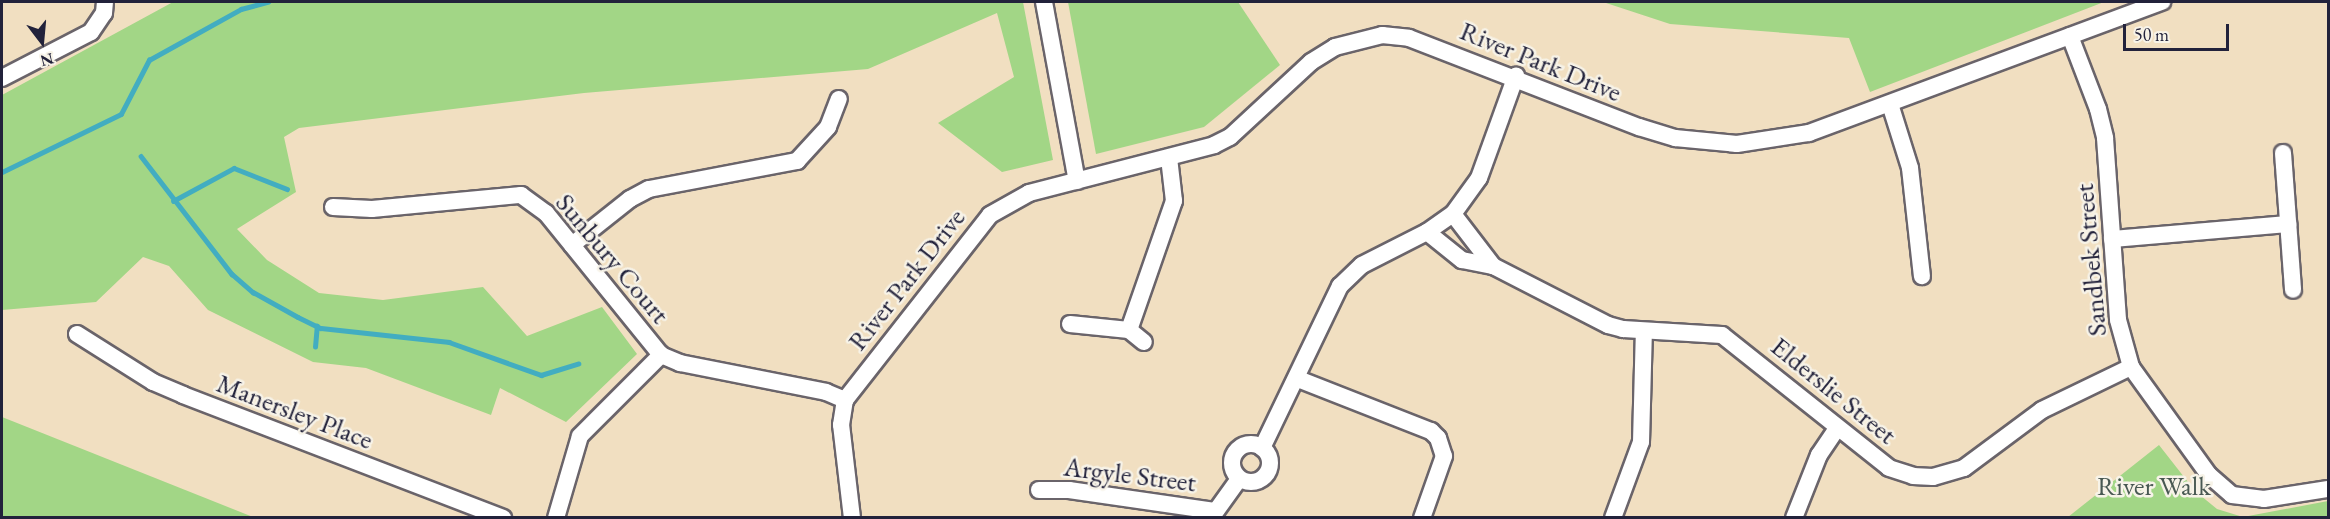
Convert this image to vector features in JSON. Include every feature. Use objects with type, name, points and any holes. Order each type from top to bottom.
[{"type":"street","points":[[2,78],[91,32],[104,13],[105,2]]},
{"type":"street","points":[[1044,2],[1077,180]]},
{"type":"street","name":"River Park Drive","points":[[845,400],[990,215],[1029,193],[1169,158],[1230,137],[1311,62],[1357,38],[1382,35],[1408,38],[1516,76],[1639,127],[1708,143],[1780,140],[1890,104],[2162,2]]},
{"type":"street","name":"Sandbek Street","points":[[2070,36],[2102,125],[2118,320],[2131,367],[2209,475],[2232,495],[2264,499],[2328,489]]},
{"type":"street","points":[[1262,448],[1298,379],[1330,303],[1344,280],[1362,265],[1427,232],[1453,214],[1479,178],[1516,76]]},
{"type":"street","points":[[572,245],[630,199],[648,189],[797,161],[828,127],[839,99]]},
{"type":"street","points":[[1890,104],[1910,168],[1922,276]]},
{"type":"street","points":[[2283,153],[2293,290]]},
{"type":"street","points":[[1129,330],[1174,201],[1169,158]]},
{"type":"street","name":"Sunbury Court","points":[[333,207],[372,209],[521,195],[546,213],[662,355],[680,363],[826,392],[845,400]]},
{"type":"street","name":"Elderslie Street","points":[[1453,214],[1493,266]]},
{"type":"street","points":[[2112,238],[2288,224]]},
{"type":"street","name":"Elderslie Street","points":[[1427,232],[1462,260],[1493,266],[1608,325],[1644,331],[1722,335],[1889,468],[1913,476],[1949,474],[1978,460],[2061,399],[2131,367]]},
{"type":"street","points":[[1070,324],[1129,330],[1144,342]]},
{"type":"street","points":[[1613,518],[1641,442],[1644,331]]},
{"type":"street","name":"Manersley Place","points":[[77,334],[153,382],[183,395],[503,518]]},
{"type":"street","points":[[556,518],[580,436],[662,355]]},
{"type":"street","points":[[1298,379],[1431,431],[1438,438],[1444,456],[1422,518]]},
{"type":"street","points":[[845,400],[842,425],[852,518]]},
{"type":"street","points":[[1794,518],[1819,455],[1837,428]]},
{"type":"street","points":[[1246,445],[1262,448],[1269,456],[1268,472],[1255,482],[1239,479],[1231,465],[1237,450],[1246,445]]},
{"type":"street","points":[[1212,514],[1239,479]]},
{"type":"street","name":"Argyle Street","points":[[1039,490],[1069,490],[1212,514]]},
{"type":"green space","points":[[173,2],[1023,2],[1053,160],[1002,172],[938,123],[1014,77],[997,13],[868,69],[584,93],[299,128],[284,137],[296,192],[237,229],[267,260],[319,293],[383,300],[483,287],[527,336],[602,307],[637,354],[566,422],[500,388],[491,415],[366,368],[313,362],[208,310],[169,266],[143,257],[96,302],[2,310],[2,95]]},
{"type":"green space","points":[[1068,2],[1238,2],[1280,65],[1204,127],[1096,154]]},
{"type":"green space","points":[[1603,2],[2104,2],[1870,92],[1849,38],[1670,24]]},
{"type":"green space","points":[[2,417],[253,517],[2,517]]},
{"type":"green space","name":"River Walk","points":[[2159,445],[2195,491],[2217,509],[2243,517],[2068,517]]},
{"type":"green space","points":[[2328,501],[2328,517],[2243,517]]},
{"type":"waterway","points":[[2,172],[121,114],[149,60],[241,9],[268,2]]},
{"type":"waterway","points":[[141,156],[232,274],[253,292],[321,328],[449,342],[541,375],[578,364]]},
{"type":"waterway","points":[[173,201],[234,168],[287,189]]},
{"type":"waterway","points":[[315,347],[317,326]]}]
